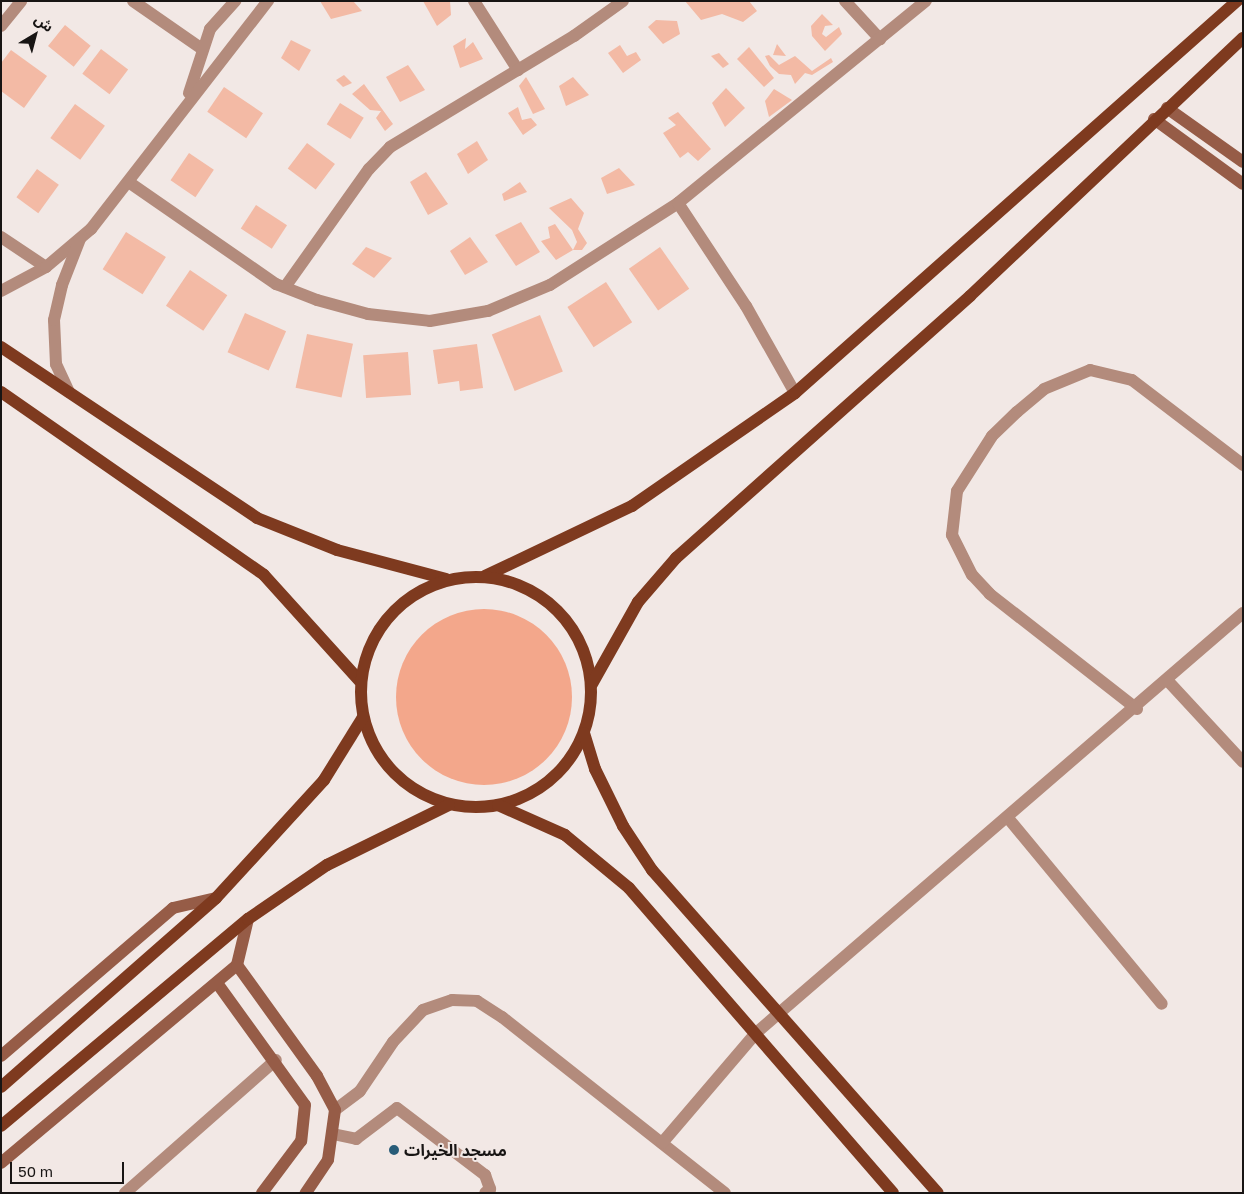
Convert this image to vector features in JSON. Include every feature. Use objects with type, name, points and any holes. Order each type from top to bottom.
[{"type":"main road","points":[[449,805],[402,780],[375,748],[363,717],[359,680],[367,652],[387,617],[419,591],[446,580],[485,576],[632,506],[795,393],[1237,1]]},
{"type":"main road","points":[[1,1126],[248,919],[327,865],[449,805],[498,805],[532,793],[560,772],[584,733],[592,684],[638,602],[676,558],[970,296],[1154,120],[1243,38]]},
{"type":"main road","points":[[1,347],[257,518],[337,550],[446,580]]},
{"type":"main road","points":[[1,392],[264,576],[359,680]]},
{"type":"main road","points":[[485,576],[527,588],[560,612],[578,637],[592,684]]},
{"type":"main road","points":[[1,1087],[216,898],[324,780],[363,717]]},
{"type":"main road","points":[[584,733],[595,769],[623,826],[652,870],[938,1193]]},
{"type":"main road","points":[[498,805],[565,834],[629,888],[893,1193]]},
{"type":"street","points":[[1,26],[21,1]]},
{"type":"street","points":[[186,101],[210,29],[235,1]]},
{"type":"street","points":[[1,291],[46,267],[81,237],[130,183],[186,101],[268,1]]},
{"type":"street","points":[[474,1],[518,70]]},
{"type":"street","points":[[285,287],[369,169],[390,146],[518,70],[622,1]]},
{"type":"street","points":[[845,1],[880,39]]},
{"type":"street","points":[[130,183],[285,287],[386,316],[430,321],[488,311],[550,285],[678,203],[926,1]]},
{"type":"street","points":[[136,2],[202,49]]},
{"type":"street","points":[[1167,108],[1243,162]]},
{"type":"street","points":[[1154,120],[1243,184]]},
{"type":"street","points":[[678,203],[746,306],[795,393]]},
{"type":"street","points":[[1,237],[46,267]]},
{"type":"street","points":[[69,392],[56,364],[54,320],[62,285],[81,237]]},
{"type":"street","points":[[1137,709],[990,594],[972,575],[952,535],[957,491],[992,436],[1017,412],[1052,385],[1090,370],[1132,380],[1243,465]]},
{"type":"street","points":[[662,1143],[756,1033],[1137,709],[1243,613]]},
{"type":"street","points":[[1168,681],[1243,762]]},
{"type":"street","points":[[1008,818],[1162,1004]]},
{"type":"street","points":[[1,1056],[173,908],[216,898]]},
{"type":"street","points":[[1,1163],[217,983],[236,965],[248,919]]},
{"type":"street","points":[[236,965],[316,1076],[335,1110],[328,1160],[306,1193]]},
{"type":"street","points":[[217,983],[276,1060],[305,1105],[301,1141],[262,1193]]},
{"type":"street","points":[[335,1110],[360,1091],[393,1042],[423,1010],[452,1000],[476,1002],[725,1193]]},
{"type":"street","points":[[125,1193],[276,1060]]},
{"type":"street","points":[[332,1134],[356,1139],[397,1108],[485,1175],[490,1189],[486,1193]]},
{"type":"shaded area","points":[[484,609],[518,616],[540,629],[552,641],[565,663],[572,697],[565,731],[552,753],[540,765],[518,778],[484,785],[450,778],[428,765],[416,753],[403,731],[396,697],[403,663],[416,641],[428,629],[450,616]]},
{"type":"building","points":[[320,1],[353,1],[362,11],[331,19]]},
{"type":"building","points":[[423,1],[450,1],[451,15],[437,26]]},
{"type":"building","points":[[685,1],[749,1],[757,11],[743,22],[722,14],[701,20]]},
{"type":"building","points":[[822,14],[833,25],[825,26],[822,34],[826,37],[839,27],[842,34],[825,51],[812,36],[811,26]]},
{"type":"building","points":[[656,20],[677,21],[680,34],[663,44],[648,27]]},
{"type":"building","points":[[65,25],[91,46],[74,67],[48,46]]},
{"type":"building","points":[[466,38],[465,49],[473,42],[483,59],[460,68],[453,46]]},
{"type":"building","points":[[291,40],[311,50],[299,71],[281,58]]},
{"type":"building","points":[[777,44],[786,56],[773,55]]},
{"type":"building","points":[[620,45],[627,56],[636,52],[641,60],[623,73],[608,53]]},
{"type":"building","points":[[749,47],[774,78],[764,87],[737,59]]},
{"type":"building","points":[[101,49],[128,69],[109,94],[82,74]]},
{"type":"building","points":[[11,50],[47,76],[24,108],[1,91],[1,63]]},
{"type":"building","points":[[719,53],[729,64],[723,68],[711,56]]},
{"type":"building","points":[[769,55],[779,65],[795,56],[812,71],[831,58],[833,62],[812,75],[805,73],[795,84],[791,75],[779,74],[770,66],[765,56]]},
{"type":"building","points":[[408,65],[425,90],[400,102],[386,77]]},
{"type":"building","points":[[344,75],[352,83],[343,87],[336,80]]},
{"type":"building","points":[[526,77],[545,109],[533,114],[519,86]]},
{"type":"building","points":[[573,77],[589,95],[566,106],[559,86]]},
{"type":"building","points":[[364,84],[393,124],[385,131],[376,118],[381,111],[370,110],[352,94]]},
{"type":"building","points":[[224,87],[263,113],[246,138],[207,112]]},
{"type":"building","points":[[726,88],[745,108],[725,127],[712,103]]},
{"type":"building","points":[[774,89],[792,100],[769,117],[765,101]]},
{"type":"building","points":[[340,103],[364,118],[350,139],[327,124]]},
{"type":"building","points":[[75,104],[105,126],[80,160],[50,138]]},
{"type":"building","points":[[518,107],[522,120],[531,118],[537,125],[523,135],[508,113]]},
{"type":"building","points":[[678,112],[711,149],[698,161],[688,152],[680,158],[663,133],[676,125],[668,118]]},
{"type":"building","points":[[477,141],[488,160],[468,174],[457,154]]},
{"type":"building","points":[[307,143],[335,164],[316,190],[288,169]]},
{"type":"building","points":[[189,153],[214,170],[195,197],[171,180]]},
{"type":"building","points":[[619,168],[635,185],[607,194],[601,178]]},
{"type":"building","points":[[37,169],[59,185],[38,213],[16,197]]},
{"type":"building","points":[[426,172],[448,204],[428,215],[410,182]]},
{"type":"building","points":[[520,182],[527,192],[504,201],[502,194]]},
{"type":"building","points":[[571,198],[584,213],[578,229],[587,243],[582,250],[573,250],[577,242],[572,230],[549,208]]},
{"type":"building","points":[[256,205],[287,225],[272,249],[241,228]]},
{"type":"building","points":[[521,222],[540,252],[516,266],[495,235]]},
{"type":"building","points":[[555,224],[573,250],[556,260],[541,241],[550,238],[548,227]]},
{"type":"building","points":[[126,232],[166,257],[143,294],[103,269]]},
{"type":"building","points":[[470,237],[488,262],[465,275],[450,251]]},
{"type":"building","points":[[366,247],[392,258],[374,278],[352,264]]},
{"type":"building","points":[[660,247],[689,289],[658,311],[629,269]]},
{"type":"building","points":[[190,270],[227,295],[203,331],[166,306]]},
{"type":"building","points":[[606,282],[632,322],[594,347],[567,307]]},
{"type":"building","points":[[245,313],[286,331],[269,371],[228,352]]},
{"type":"building","points":[[540,315],[563,372],[515,391],[492,334]]},
{"type":"building","points":[[307,334],[353,344],[342,398],[296,388]]},
{"type":"building","points":[[477,344],[483,388],[460,391],[459,381],[438,384],[433,350]]},
{"type":"building","points":[[408,352],[411,395],[366,398],[363,355]]},
{"type":"place","name":"مسجد الخيرات","points":[[394,1150]]}]
